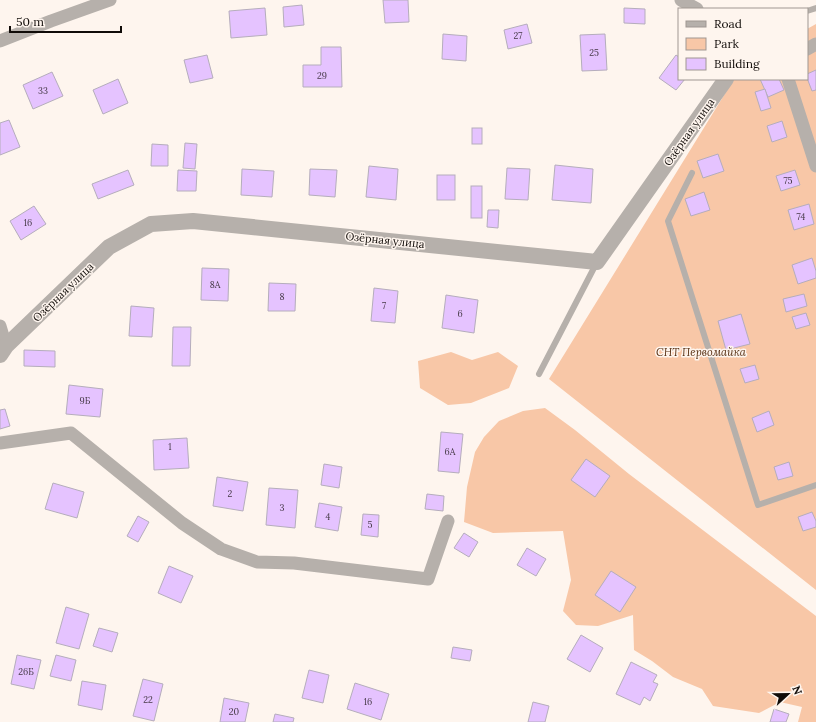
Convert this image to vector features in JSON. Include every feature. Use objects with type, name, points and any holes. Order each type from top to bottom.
[{"type":"street","points":[[0,42],[51,20],[110,0]]},
{"type":"street","points":[[681,0],[695,8]]},
{"type":"street","name":"Озёрная улица","points":[[3,351],[109,247],[151,224],[193,221],[597,262],[725,80]]},
{"type":"street","points":[[788,80],[816,166]]},
{"type":"street","points":[[0,326],[3,351]]},
{"type":"street","points":[[0,443],[71,432],[182,523],[221,549],[257,562],[294,563],[428,579],[448,521]]},
{"type":"lane","points":[[692,173],[668,221],[758,505],[816,485]]},
{"type":"lane","points":[[539,374],[597,262]]},
{"type":"green space","name":"СНТ Первомайка","points":[[816,24],[816,590],[549,379],[733,80],[808,80],[808,28]]},
{"type":"green space","points":[[451,352],[472,360],[498,352],[518,366],[509,388],[471,403],[448,405],[420,388],[418,361]]},
{"type":"green space","points":[[545,408],[575,430],[629,474],[816,616],[816,722],[798,722],[802,707],[780,702],[759,713],[713,706],[702,689],[673,677],[652,661],[634,650],[633,615],[598,626],[576,625],[563,611],[571,580],[563,531],[493,533],[464,522],[467,487],[475,452],[484,437],[499,421],[523,411]]},
{"type":"building","points":[[383,0],[408,0],[409,22],[385,23]]},
{"type":"building","points":[[302,5],[304,25],[284,27],[283,7]]},
{"type":"building","points":[[265,8],[267,35],[231,38],[229,11]]},
{"type":"building","points":[[624,8],[645,9],[645,24],[624,23]]},
{"type":"building","points":[[527,24],[532,43],[508,49],[504,30]]},
{"type":"building","points":[[443,34],[467,36],[466,61],[442,59]]},
{"type":"building","points":[[605,34],[607,70],[582,71],[580,35]]},
{"type":"building","points":[[321,47],[341,47],[342,87],[303,87],[303,65],[321,65]]},
{"type":"building","points":[[207,55],[213,78],[190,83],[184,60]]},
{"type":"building","points":[[676,55],[678,56],[678,80],[684,80],[676,90],[659,78]]},
{"type":"building","points":[[816,70],[816,90],[812,91],[808,80],[808,74]]},
{"type":"building","points":[[52,72],[63,96],[33,109],[23,85]]},
{"type":"building","points":[[118,79],[128,103],[103,114],[93,90]]},
{"type":"building","points":[[760,80],[779,80],[784,90],[768,97]]},
{"type":"building","points":[[765,89],[771,108],[761,111],[755,92]]},
{"type":"building","points":[[9,120],[20,147],[0,155],[0,123]]},
{"type":"building","points":[[782,121],[787,137],[772,142],[767,126]]},
{"type":"building","points":[[472,128],[482,128],[482,144],[472,144]]},
{"type":"building","points":[[185,143],[197,144],[195,169],[183,168]]},
{"type":"building","points":[[152,144],[168,145],[168,166],[151,166]]},
{"type":"building","points":[[718,154],[724,171],[703,178],[697,161]]},
{"type":"building","points":[[555,165],[593,169],[591,203],[552,200]]},
{"type":"building","points":[[369,166],[398,169],[396,200],[366,197]]},
{"type":"building","points":[[507,168],[530,169],[528,200],[505,199]]},
{"type":"building","points":[[242,169],[274,171],[272,197],[241,195]]},
{"type":"building","points":[[310,169],[337,170],[335,197],[309,195]]},
{"type":"building","points":[[128,170],[134,185],[98,199],[92,184]]},
{"type":"building","points":[[178,170],[197,171],[196,191],[177,191]]},
{"type":"building","points":[[795,170],[800,185],[781,191],[776,176]]},
{"type":"building","points":[[437,175],[455,175],[455,200],[437,200]]},
{"type":"building","points":[[471,186],[482,186],[482,218],[471,218]]},
{"type":"building","points":[[704,192],[710,210],[691,216],[685,199]]},
{"type":"building","points":[[809,204],[814,224],[794,230],[788,210]]},
{"type":"building","points":[[34,206],[46,224],[21,240],[10,221]]},
{"type":"building","points":[[488,210],[499,210],[498,228],[487,227]]},
{"type":"building","points":[[812,258],[816,271],[816,278],[798,284],[792,265]]},
{"type":"building","points":[[202,268],[229,269],[228,301],[201,300]]},
{"type":"building","points":[[269,283],[296,284],[295,311],[268,311]]},
{"type":"building","points":[[374,288],[398,291],[395,323],[371,321]]},
{"type":"building","points":[[804,294],[807,306],[786,312],[783,299]]},
{"type":"building","points":[[446,295],[478,300],[474,333],[442,328]]},
{"type":"building","points":[[131,306],[154,308],[152,337],[129,336]]},
{"type":"building","points":[[806,313],[810,325],[796,329],[792,317]]},
{"type":"building","points":[[741,314],[750,344],[726,350],[718,321]]},
{"type":"building","points":[[173,327],[191,327],[190,366],[172,366]]},
{"type":"building","points":[[24,350],[55,351],[55,367],[24,366]]},
{"type":"building","points":[[755,365],[759,379],[745,383],[740,369]]},
{"type":"building","points":[[69,385],[103,389],[100,417],[66,414]]},
{"type":"building","points":[[5,409],[10,426],[0,429],[0,410]]},
{"type":"building","points":[[769,411],[774,425],[757,432],[752,418]]},
{"type":"building","points":[[441,432],[463,434],[459,473],[438,471]]},
{"type":"building","points":[[187,438],[189,468],[154,470],[153,440]]},
{"type":"building","points":[[586,459],[610,476],[595,497],[571,480]]},
{"type":"building","points":[[789,462],[793,476],[778,480],[774,467]]},
{"type":"building","points":[[324,464],[342,467],[339,488],[321,485]]},
{"type":"building","points":[[217,477],[248,482],[243,511],[213,506]]},
{"type":"building","points":[[53,483],[84,492],[77,518],[45,509]]},
{"type":"building","points":[[269,488],[298,490],[295,528],[266,525]]},
{"type":"building","points":[[427,494],[444,496],[443,511],[425,509]]},
{"type":"building","points":[[319,503],[342,507],[338,531],[315,527]]},
{"type":"building","points":[[812,512],[816,521],[816,527],[803,531],[798,517]]},
{"type":"building","points":[[363,514],[379,515],[378,537],[361,535]]},
{"type":"building","points":[[138,516],[149,522],[138,542],[127,536]]},
{"type":"building","points":[[464,533],[478,542],[469,557],[454,548]]},
{"type":"building","points":[[527,548],[546,559],[536,576],[517,565]]},
{"type":"building","points":[[169,566],[193,576],[181,603],[158,593]]},
{"type":"building","points":[[611,571],[636,587],[620,612],[595,595]]},
{"type":"building","points":[[66,607],[89,614],[79,649],[56,643]]},
{"type":"building","points":[[99,628],[118,633],[112,652],[93,646]]},
{"type":"building","points":[[581,635],[603,648],[590,672],[567,659]]},
{"type":"building","points":[[453,647],[472,650],[470,661],[451,658]]},
{"type":"building","points":[[17,655],[41,660],[34,689],[11,684]]},
{"type":"building","points":[[56,655],[76,660],[71,681],[50,676]]},
{"type":"building","points":[[631,662],[657,675],[653,682],[658,684],[650,701],[644,697],[640,705],[616,694]]},
{"type":"building","points":[[309,670],[329,675],[323,703],[302,698]]},
{"type":"building","points":[[143,679],[163,684],[154,721],[133,716]]},
{"type":"building","points":[[82,681],[106,685],[102,710],[78,705]]},
{"type":"building","points":[[355,683],[389,694],[381,720],[347,709]]},
{"type":"building","points":[[224,698],[249,703],[245,722],[220,722]]},
{"type":"building","points":[[533,702],[549,706],[545,722],[528,722]]},
{"type":"building","points":[[774,709],[789,714],[786,722],[770,722]]},
{"type":"building","points":[[275,714],[294,718],[293,722],[273,722]]}]
